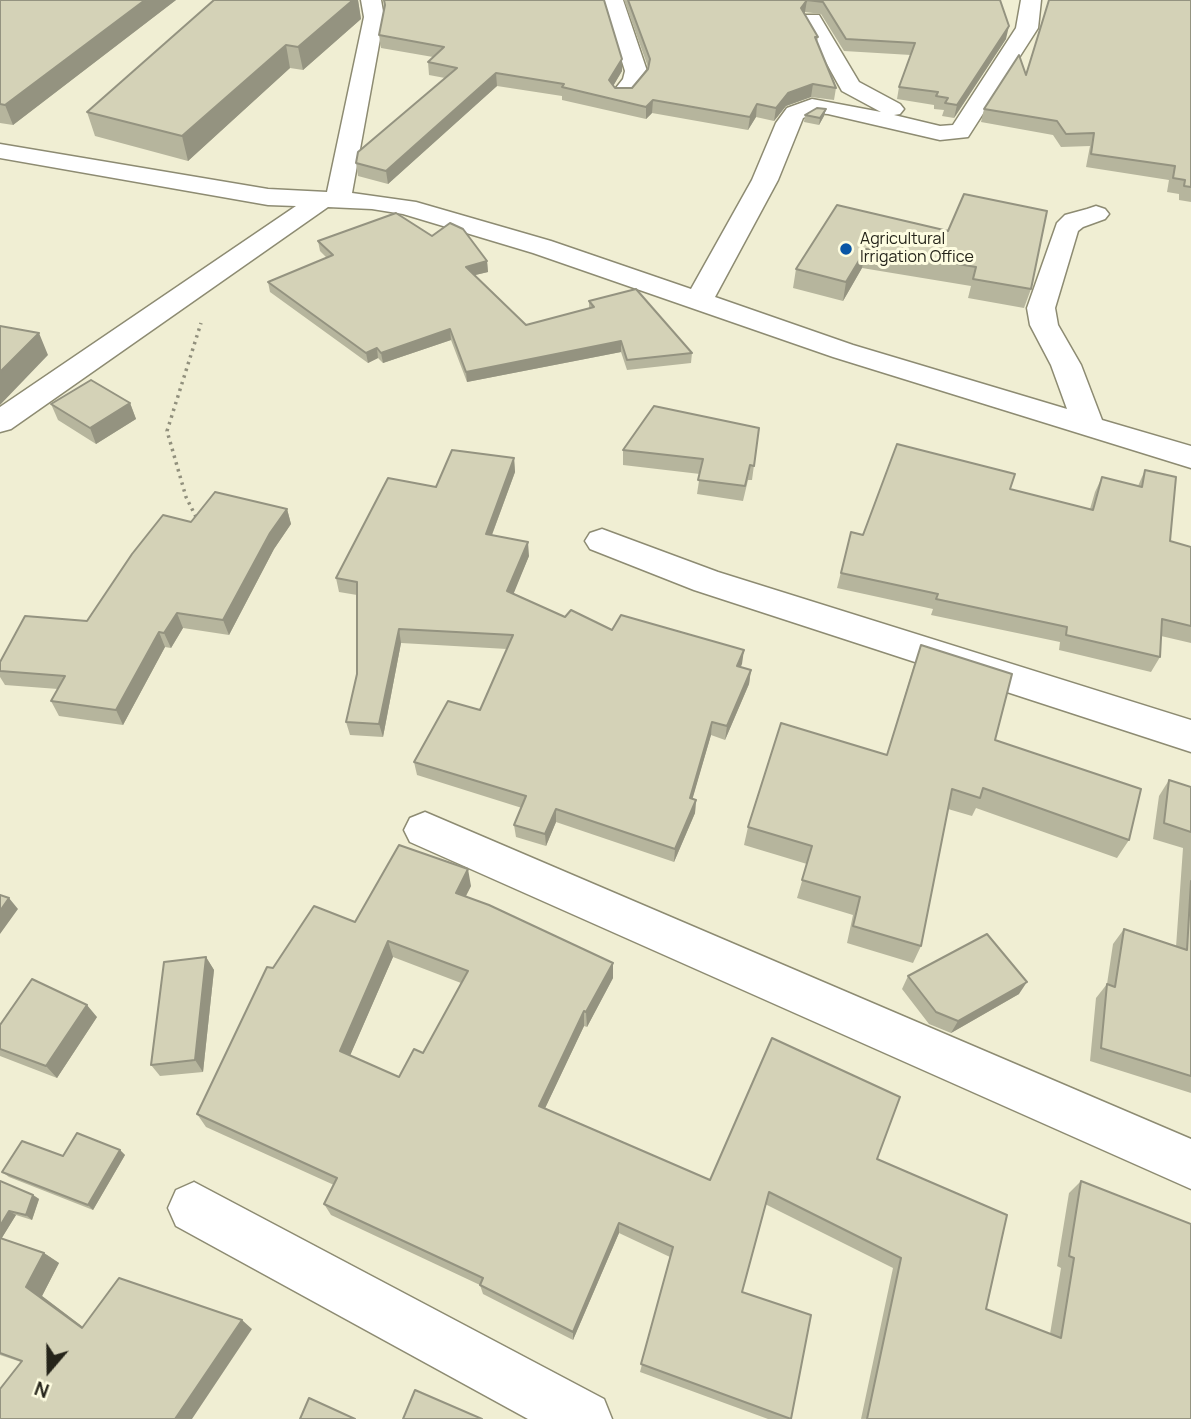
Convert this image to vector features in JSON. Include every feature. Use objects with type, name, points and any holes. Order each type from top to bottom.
[{"type":"street","points":[[0,422],[214,275],[330,200],[374,16],[371,0]]},
{"type":"street","points":[[613,0],[636,71],[634,80],[623,93]]},
{"type":"street","points":[[698,302],[758,192],[795,113],[812,106],[828,107],[951,134],[960,132],[966,127],[1001,66],[1027,28],[1031,0]]},
{"type":"street","points":[[812,19],[850,86],[893,110],[909,124]]},
{"type":"street","points":[[0,150],[268,197],[372,201],[407,207],[542,247],[843,351],[1191,457]]},
{"type":"street","points":[[1090,428],[1066,365],[1044,325],[1041,308],[1066,229],[1074,221],[1096,214]]},
{"type":"street","points":[[602,541],[706,581],[1191,736]]},
{"type":"street","points":[[425,830],[1191,1164]]},
{"type":"street","points":[[194,1209],[584,1419]]},
{"type":"path","points":[[196,517],[186,497],[167,430],[214,275]]},
{"type":"building","points":[[0,0],[145,0],[5,105],[0,104]]},
{"type":"building","points":[[214,0],[353,0],[298,47],[286,45],[182,136],[87,112]]},
{"type":"building","points":[[384,0],[604,0],[622,59],[609,80],[615,88],[632,88],[648,69],[650,59],[628,0],[807,0],[801,8],[818,37],[815,37],[836,88],[813,84],[788,93],[776,108],[757,104],[750,117],[653,100],[646,107],[562,87],[564,84],[496,73],[386,171],[356,163],[358,152],[457,68],[428,62],[444,47],[379,35]]},
{"type":"building","points":[[807,0],[1000,0],[1009,26],[957,105],[945,103],[948,98],[936,96],[938,92],[899,87],[915,43],[846,39],[823,2]]},
{"type":"building","points":[[1049,0],[1191,0],[1191,187],[1184,186],[1185,180],[1173,178],[1175,166],[1091,154],[1094,133],[1066,134],[1057,121],[984,109],[1019,55],[1026,75]]},
{"type":"building","points":[[817,108],[826,109],[820,118],[805,115]]},
{"type":"building","points":[[964,194],[1047,211],[1031,289],[973,279],[976,267],[866,249],[846,282],[796,269],[837,205],[948,231]]},
{"type":"building","points":[[396,213],[432,236],[450,223],[463,229],[487,261],[466,267],[526,325],[594,307],[589,301],[636,289],[692,353],[627,360],[621,341],[466,372],[450,329],[381,353],[377,348],[366,353],[268,282],[333,255],[318,241]]},
{"type":"building","points":[[0,326],[39,333],[0,372]]},
{"type":"building","points":[[91,380],[130,403],[90,428],[51,404]]},
{"type":"building","points":[[654,406],[759,428],[754,466],[750,465],[745,486],[698,480],[703,459],[623,450]]},
{"type":"building","points":[[897,444],[1015,474],[1010,489],[1093,510],[1102,477],[1142,487],[1145,470],[1176,477],[1170,541],[1191,547],[1191,626],[1162,619],[1160,657],[1066,635],[1067,627],[936,599],[938,594],[841,573],[851,532],[863,535]]},
{"type":"building","points":[[452,450],[514,458],[486,534],[528,542],[507,591],[565,617],[571,610],[612,630],[621,615],[744,650],[737,666],[751,670],[727,726],[712,722],[690,798],[696,800],[675,849],[556,809],[545,834],[514,825],[526,796],[414,762],[448,701],[480,710],[513,635],[399,629],[379,724],[346,722],[357,674],[357,582],[336,578],[388,478],[436,487]]},
{"type":"building","points":[[215,492],[287,509],[270,533],[223,620],[177,613],[164,633],[159,632],[116,710],[51,701],[65,676],[0,671],[0,662],[25,616],[87,621],[132,554],[163,515],[191,522]]},
{"type":"building","points":[[921,645],[1012,674],[995,740],[1141,789],[1129,840],[983,788],[980,798],[952,789],[921,946],[853,926],[860,897],[802,880],[812,846],[748,827],[781,723],[887,755]]},
{"type":"building","points":[[1169,780],[1191,787],[1191,832],[1164,823]]},
{"type":"building","points":[[399,845],[468,869],[456,893],[489,905],[613,963],[586,1012],[584,1011],[539,1106],[710,1180],[772,1038],[900,1097],[877,1159],[1007,1215],[986,1309],[1061,1338],[1074,1258],[1069,1256],[1081,1181],[1191,1224],[1191,1419],[867,1419],[901,1258],[769,1192],[742,1292],[811,1315],[791,1419],[641,1364],[673,1247],[619,1223],[573,1332],[480,1285],[483,1278],[324,1204],[337,1178],[197,1114],[267,967],[273,968],[314,906],[355,922]],"holes":[[[388,941],[468,971],[423,1053],[414,1049],[399,1077],[340,1051]]]},
{"type":"building","points":[[1191,881],[1191,1076],[1101,1048],[1107,984],[1115,987],[1124,929],[1187,950]]},
{"type":"building","points":[[0,895],[9,898],[0,911]]},
{"type":"building","points":[[987,934],[1027,982],[958,1021],[936,1012],[908,976]]},
{"type":"building","points":[[206,957],[195,1060],[151,1065],[164,962]]},
{"type":"building","points":[[32,979],[87,1005],[46,1066],[0,1049],[0,1025]]},
{"type":"building","points":[[77,1133],[120,1150],[88,1205],[2,1172],[22,1141],[63,1156]]},
{"type":"building","points":[[0,1181],[33,1195],[26,1215],[9,1211],[0,1226]]},
{"type":"building","points":[[0,1238],[44,1253],[26,1287],[82,1328],[119,1278],[242,1320],[175,1419],[0,1419],[0,1389],[22,1361],[0,1353]]},
{"type":"building","points":[[415,1390],[482,1419],[403,1419]]},
{"type":"building","points":[[309,1398],[355,1419],[300,1419]]},
{"type":"place","name":"Agricultural Irrigation Office","points":[[846,249]]}]
